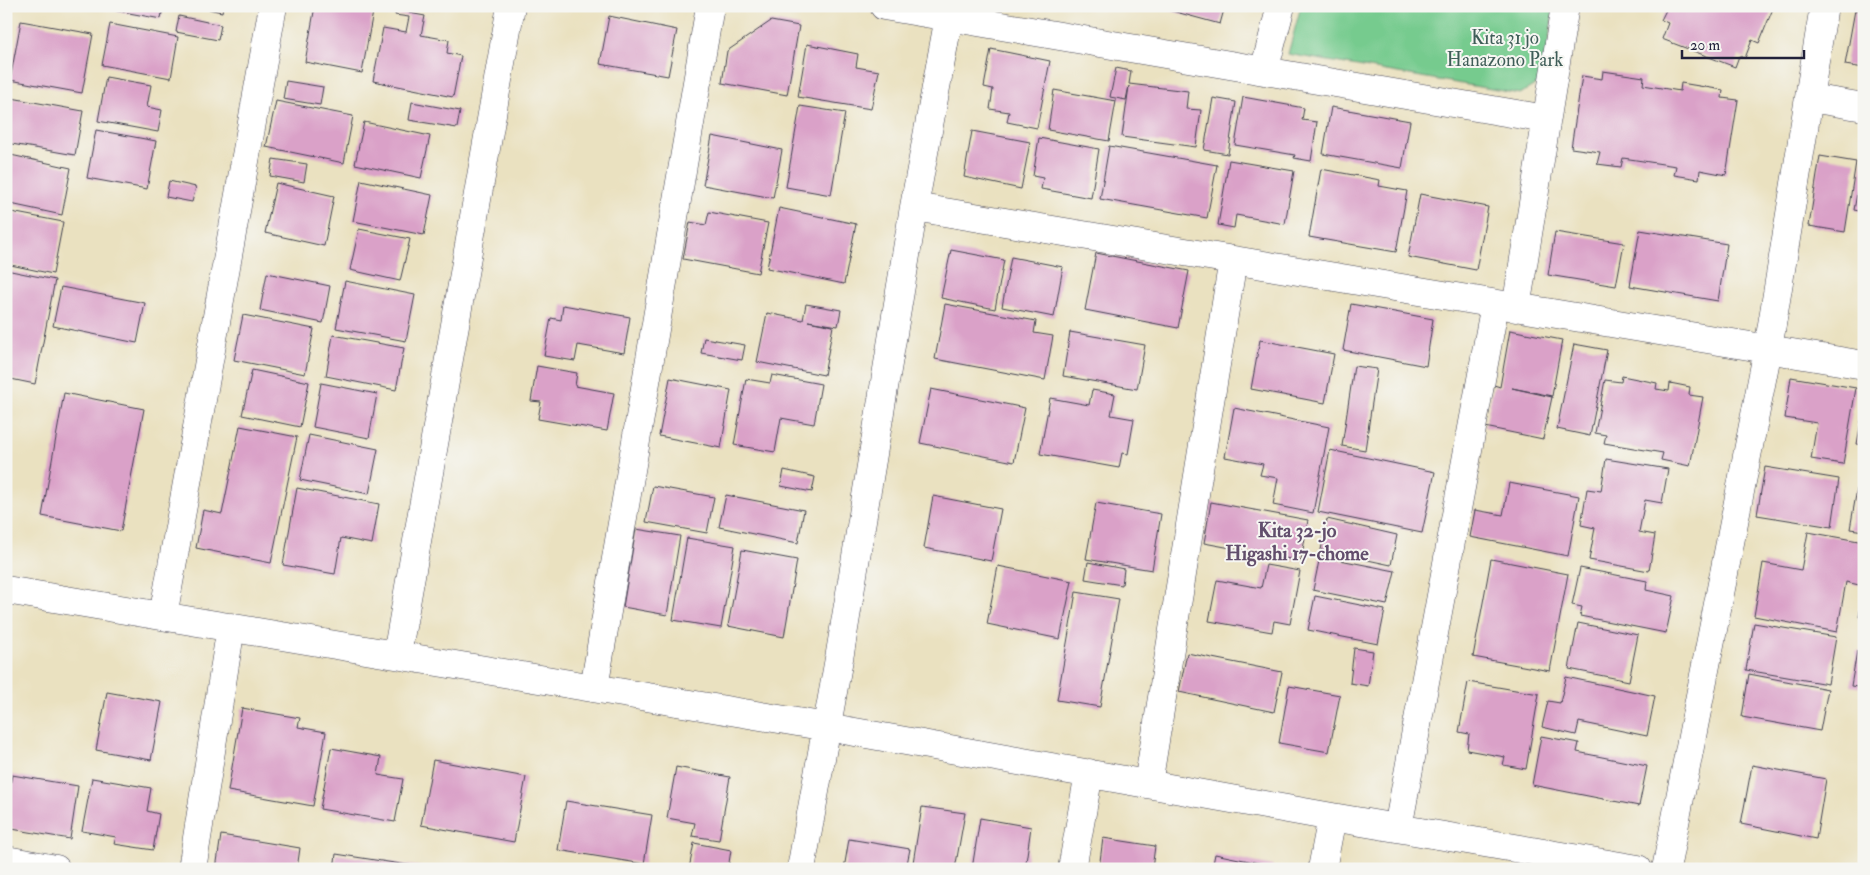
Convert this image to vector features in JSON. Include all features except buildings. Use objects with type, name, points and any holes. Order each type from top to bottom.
[{"type":"street","points":[[163,616],[273,6]]},
{"type":"street","points":[[397,655],[511,6]]},
{"type":"street","points":[[594,688],[710,6]]},
{"type":"street","points":[[884,6],[950,12],[1264,71],[1546,119]]},
{"type":"street","points":[[1264,71],[1281,6]]},
{"type":"street","points":[[1398,828],[1546,119],[1565,6]]},
{"type":"street","points":[[1666,869],[1768,349],[1824,6]]},
{"type":"street","points":[[801,869],[827,727],[914,207],[950,12]]},
{"type":"street","points":[[1810,98],[1864,108]]},
{"type":"street","points":[[914,207],[1864,365]]},
{"type":"street","points":[[1148,784],[1233,260]]},
{"type":"street","points":[[6,590],[827,727],[1332,817],[1638,869]]},
{"type":"street","points":[[192,869],[231,628]]},
{"type":"street","points":[[1072,869],[1089,773]]},
{"type":"street","points":[[1322,869],[1332,817]]},
{"type":"street","points":[[6,860],[56,869]]},
{"type":"green space","name":"Kita 31 jo Hanazono Park","points":[[1301,6],[1554,6],[1543,80],[1520,94],[1288,54]]},
{"type":"district","name":"Kita 32-jo Higashi 17-chome","points":[[1297,542]]}]
